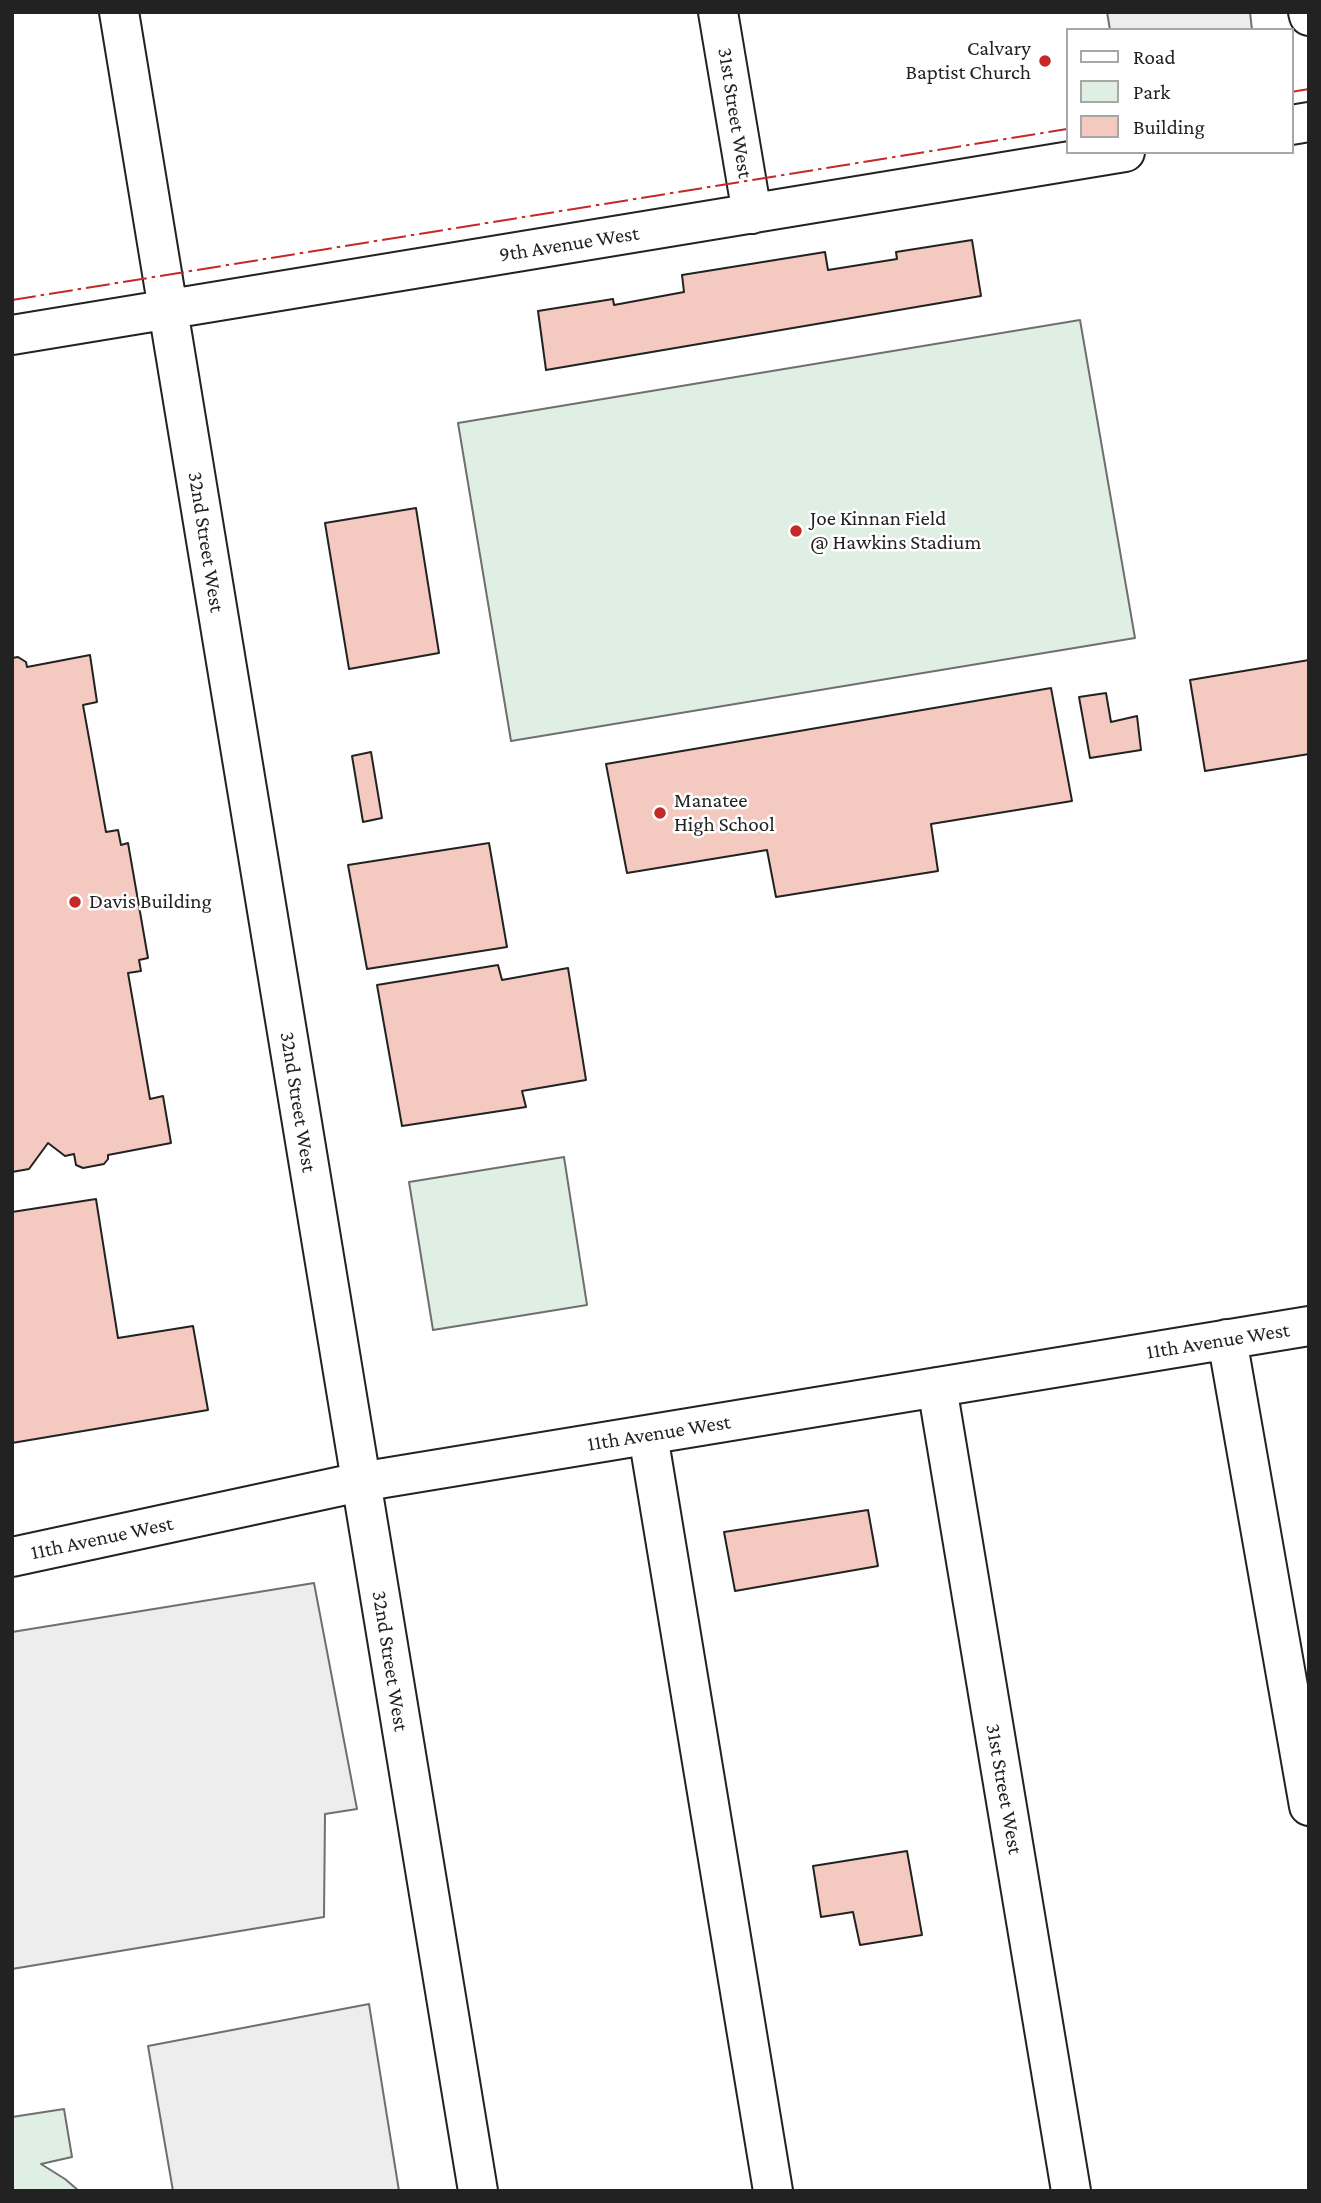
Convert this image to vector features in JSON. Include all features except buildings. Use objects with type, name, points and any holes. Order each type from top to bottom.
[{"type":"street","name":"32nd Street West","points":[[119,12],[478,2191]]},
{"type":"street","name":"31st Street West","points":[[718,12],[752,214]]},
{"type":"street","name":"9th Avenue West","points":[[12,335],[1113,154]]},
{"type":"street","name":"11th Avenue West","points":[[12,1557],[360,1482],[1309,1326]]},
{"type":"street","points":[[1227,1339],[1309,1806]]},
{"type":"street","name":"31st Street West","points":[[937,1387],[1071,2191]]},
{"type":"street","points":[[648,1435],[773,2191]]},
{"type":"green space","name":"Joe Kinnan Field @ Hawkins Stadium","points":[[1080,320],[1135,638],[511,741],[458,423]]},
{"type":"green space","points":[[564,1157],[587,1305],[433,1330],[409,1182]]},
{"type":"green space","points":[[64,2109],[72,2157],[41,2164],[79,2191],[12,2191],[12,2117]]},
{"type":"shaded area","points":[[1107,12],[1250,12],[1252,28],[1110,28]]},
{"type":"shaded area","points":[[314,1583],[357,1809],[325,1814],[324,1917],[12,1969],[12,1632]]},
{"type":"shaded area","points":[[369,2004],[399,2191],[173,2191],[148,2046]]},
{"type":"power","points":[[1293,92],[1309,89]]},
{"type":"power","points":[[12,300],[1066,129]]},
{"type":"place","name":"Calvary Baptist Church","points":[[1045,61]]},
{"type":"place","name":"Joe Kinnan Field @ Hawkins Stadium","points":[[796,531]]},
{"type":"place","name":"Manatee High School","points":[[660,813]]},
{"type":"place","name":"Davis Building","points":[[75,902]]}]
